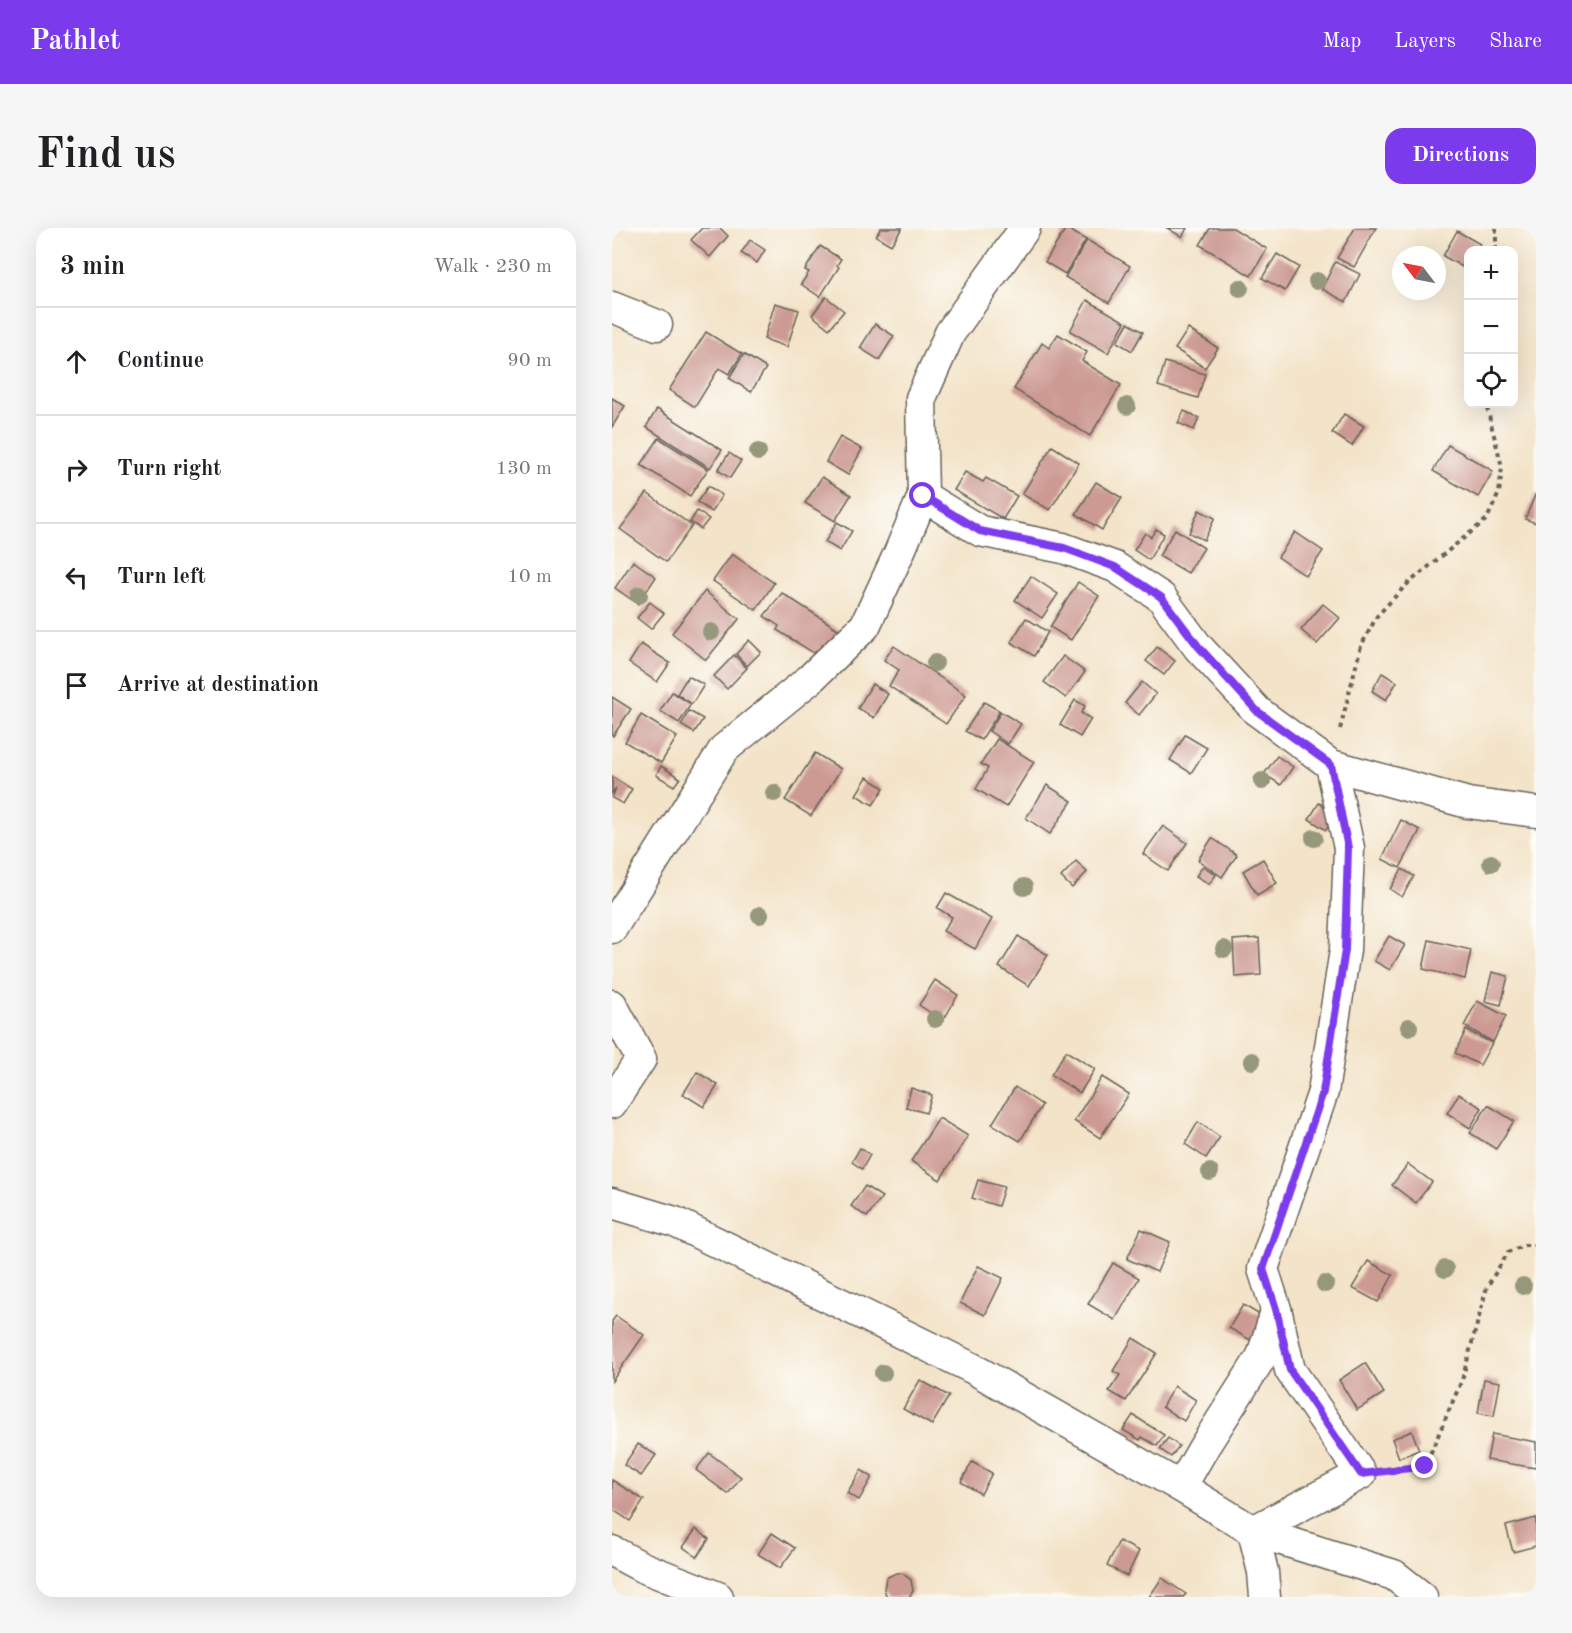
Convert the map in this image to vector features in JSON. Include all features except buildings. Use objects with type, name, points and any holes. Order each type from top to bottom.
[{"type":"street","points":[[612,928],[724,749],[809,680],[865,626],[923,496],[921,398],[950,333],[1025,228]]},
{"type":"street","points":[[612,307],[657,325]]},
{"type":"street","points":[[923,496],[980,531],[1064,548],[1115,567],[1161,597],[1198,646],[1257,711],[1331,765],[1468,803],[1536,812]]},
{"type":"street","points":[[1253,1531],[1361,1474],[1290,1370],[1276,1309],[1263,1269],[1323,1092],[1345,950],[1348,848],[1331,765]]},
{"type":"street","points":[[612,1005],[641,1059],[612,1103]]},
{"type":"street","points":[[612,1203],[675,1222],[972,1368],[1181,1487],[1253,1531],[1394,1575],[1422,1597]]},
{"type":"street","points":[[1181,1487],[1262,1356],[1276,1309]]},
{"type":"street","points":[[1253,1531],[1263,1572],[1265,1597]]},
{"type":"street","points":[[612,1551],[642,1567],[718,1597]]},
{"type":"path","points":[[1496,228],[1496,246]]},
{"type":"path","points":[[1331,765],[1361,646],[1377,616],[1405,586],[1487,519],[1499,493],[1502,467],[1487,408]]},
{"type":"path","points":[[1361,1474],[1425,1466],[1462,1380],[1487,1287],[1508,1252],[1525,1245],[1536,1245]]},
{"type":"route","points":[[923,496],[980,531],[1064,548],[1115,567],[1161,597],[1198,646],[1257,711],[1331,765],[1348,848],[1345,950],[1323,1092],[1263,1269],[1276,1309],[1290,1370],[1361,1474],[1425,1466]]}]
